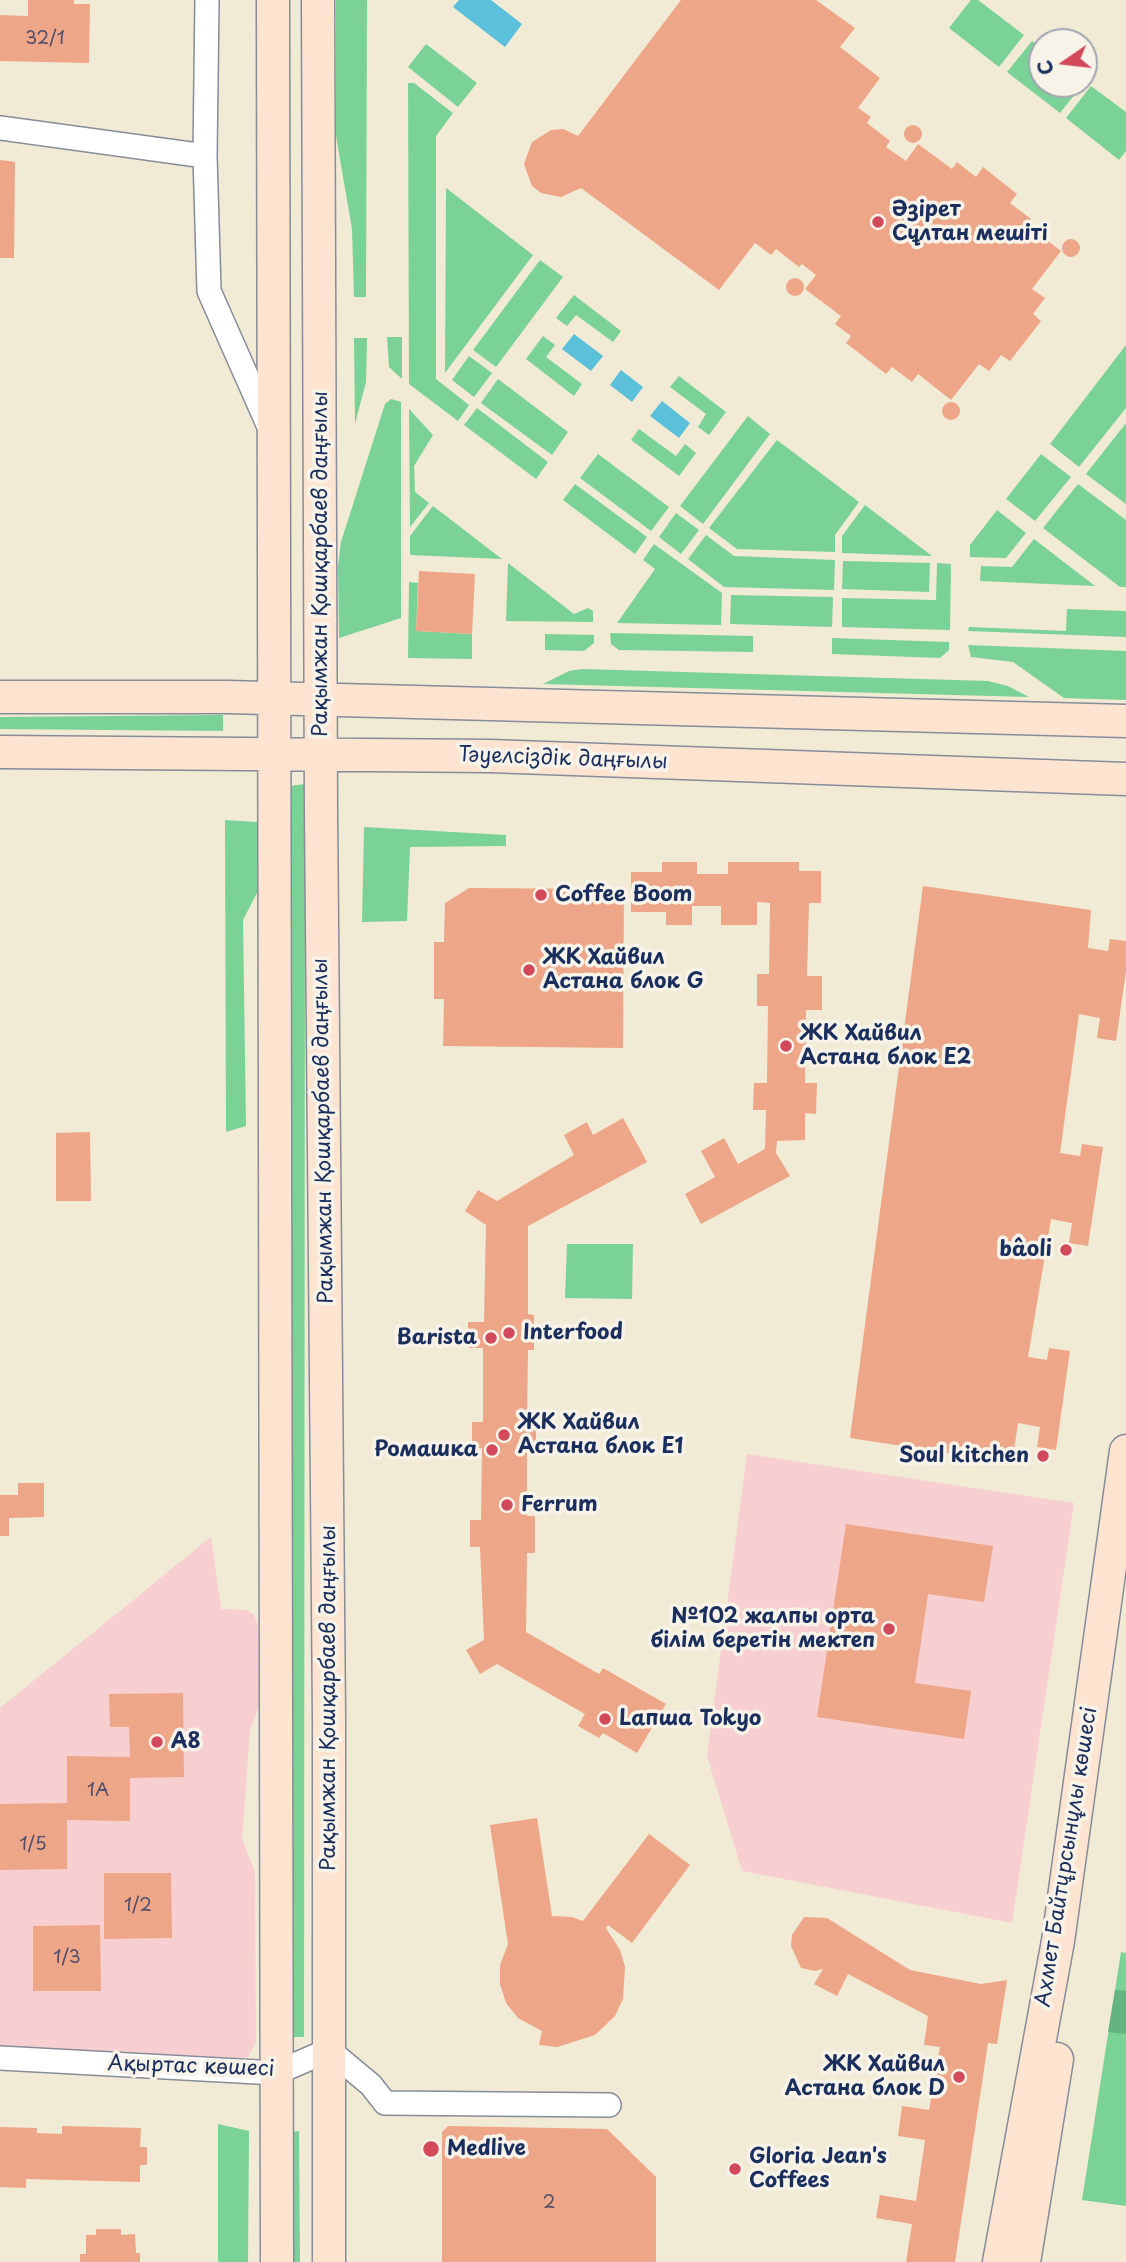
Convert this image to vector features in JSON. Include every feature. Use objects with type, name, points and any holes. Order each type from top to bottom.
[{"type":"main road","points":[[273,0],[277,2262]]},
{"type":"main road","name":"Рақымжан Қошқарбаев даңғылы","points":[[318,0],[329,2262]]},
{"type":"main road","points":[[0,697],[321,699],[1126,721]]},
{"type":"main road","name":"Тәуелсіздік даңғылы","points":[[0,752],[490,756],[1126,779]]},
{"type":"main road","name":"Ахмет Байтұрсынұлы көшесі","points":[[999,2262],[1058,1941],[1126,1451]]},
{"type":"main road","name":"Ахмет Байтұрсынұлы көшесі","points":[[1024,2262],[1091,1852],[1126,1605]]},
{"type":"street","points":[[207,0],[205,156],[209,291],[273,438]]},
{"type":"street","points":[[0,128],[205,156]]},
{"type":"street","points":[[329,2050],[371,2085],[385,2102],[609,2105]]},
{"type":"street","name":"Ақыртас көшесі","points":[[0,2058],[276,2073],[329,2050]]},
{"type":"shaded area","name":"№102 жалпы орта білім беретін мектеп","points":[[747,1454],[1074,1503],[1012,1923],[742,1871],[707,1756]]},
{"type":"shaded area","points":[[211,1537],[221,1609],[247,1610],[254,1615],[260,1631],[259,1706],[250,1730],[242,1839],[255,1872],[256,2042],[248,2057],[231,2060],[0,2048],[0,1708]]},
{"type":"green space","points":[[336,0],[367,0],[366,297],[354,297],[352,229],[336,136]]},
{"type":"green space","points":[[971,0],[978,0],[1024,35],[999,67],[949,28]]},
{"type":"green space","points":[[426,44],[477,83],[458,107],[408,67]]},
{"type":"green space","points":[[1028,46],[1028,88],[1007,72]]},
{"type":"green space","points":[[408,83],[414,83],[453,113],[436,136],[436,379],[469,405],[458,421],[409,384]]},
{"type":"green space","points":[[1098,91],[1126,112],[1126,151],[1119,160],[1066,118],[1082,98],[1098,98]]},
{"type":"green space","points":[[1041,98],[1072,98],[1060,113]]},
{"type":"green space","points":[[446,188],[533,255],[445,373]]},
{"type":"green space","points":[[540,260],[563,277],[496,367],[473,350]]},
{"type":"green space","points":[[574,295],[621,331],[613,342],[576,315],[567,326],[556,318]]},
{"type":"green space","points":[[543,336],[555,345],[546,357],[582,384],[574,396],[526,359]]},
{"type":"green space","points":[[387,337],[402,337],[402,379],[389,367]]},
{"type":"green space","points":[[354,338],[367,338],[366,382],[355,424]]},
{"type":"green space","points":[[1126,345],[1126,408],[1079,467],[1050,444]]},
{"type":"green space","points":[[469,356],[492,373],[474,397],[452,380]]},
{"type":"green space","points":[[679,376],[726,412],[709,435],[698,427],[706,414],[670,387]]},
{"type":"green space","points":[[498,379],[568,432],[552,455],[481,403]]},
{"type":"green space","points":[[391,399],[401,402],[401,618],[339,638],[338,566],[341,542],[385,404]]},
{"type":"green space","points":[[477,408],[548,462],[536,479],[464,425]]},
{"type":"green space","points":[[409,409],[433,435],[414,466],[415,492],[429,503],[410,527]]},
{"type":"green space","points":[[748,416],[770,434],[703,524],[680,506]]},
{"type":"green space","points":[[1126,423],[1126,504],[1086,474]]},
{"type":"green space","points":[[639,429],[676,456],[685,444],[696,453],[679,476],[631,440]]},
{"type":"green space","points":[[777,440],[859,502],[835,535],[835,552],[737,549],[709,528]]},
{"type":"green space","points":[[598,454],[669,507],[651,531],[580,478]]},
{"type":"green space","points":[[1041,454],[1071,477],[1035,521],[1006,499]]},
{"type":"green space","points":[[575,484],[647,537],[635,554],[563,500]]},
{"type":"green space","points":[[1078,484],[1126,520],[1126,587],[1120,587],[1043,528]]},
{"type":"green space","points":[[865,505],[932,556],[842,553],[842,536]]},
{"type":"green space","points":[[433,506],[502,559],[410,555],[410,536]]},
{"type":"green space","points":[[997,510],[1026,533],[1006,558],[970,557],[970,545]]},
{"type":"green space","points":[[676,513],[699,530],[681,554],[659,537]]},
{"type":"green space","points":[[706,535],[734,556],[835,560],[834,590],[724,587],[688,559]]},
{"type":"green space","points":[[1034,539],[1095,586],[980,581],[981,566],[1012,567]]},
{"type":"green space","points":[[654,544],[722,593],[721,625],[617,623],[655,569],[643,560]]},
{"type":"green space","points":[[843,561],[930,563],[929,592],[842,589]]},
{"type":"green space","points":[[508,563],[574,614],[588,608],[593,611],[593,622],[506,621]]},
{"type":"green space","points":[[937,563],[951,564],[950,630],[842,627],[842,598],[936,600]]},
{"type":"green space","points":[[409,582],[418,583],[416,631],[472,634],[472,659],[408,658]]},
{"type":"green space","points":[[731,595],[833,597],[832,627],[730,624]]},
{"type":"green space","points":[[1067,609],[1126,611],[1126,637],[968,631],[969,627],[1066,631]]},
{"type":"green space","points":[[610,633],[753,636],[753,652],[619,650],[611,644]]},
{"type":"green space","points":[[545,634],[594,635],[594,643],[584,651],[545,650]]},
{"type":"green space","points":[[832,638],[949,642],[949,650],[940,658],[832,654]]},
{"type":"green space","points":[[968,645],[1126,651],[1126,700],[1064,698],[1013,662],[971,657]]},
{"type":"green space","points":[[583,669],[988,681],[1008,686],[1029,697],[543,684],[569,671]]},
{"type":"green space","points":[[223,715],[223,731],[0,729],[0,717]]},
{"type":"green space","points":[[305,784],[304,2037],[287,2037],[289,786]]},
{"type":"green space","points":[[225,820],[257,822],[258,891],[243,920],[246,1126],[226,1132]]},
{"type":"green space","points":[[364,827],[506,835],[506,846],[410,847],[407,921],[362,922]]},
{"type":"green space","points":[[567,1244],[633,1244],[632,1299],[565,1298]]},
{"type":"green space","points":[[1121,1952],[1126,1953],[1126,2206],[1082,2200]]},
{"type":"green space","points":[[1115,1990],[1126,1991],[1126,2034],[1108,2032]]},
{"type":"green space","points":[[218,2124],[249,2131],[248,2262],[218,2262]]},
{"type":"green space","points":[[299,2131],[300,2262],[287,2262],[286,2133]]},
{"type":"water","points":[[459,0],[491,0],[522,24],[505,47],[453,7]]},
{"type":"water","points":[[574,334],[603,356],[591,371],[562,349]]},
{"type":"water","points":[[621,370],[643,387],[632,402],[610,385]]},
{"type":"water","points":[[662,401],[690,423],[679,438],[650,416]]},
{"type":"building","points":[[28,0],[74,0],[74,4],[90,4],[89,63],[0,61],[0,15],[28,16]]},
{"type":"building","name":"Әзірет Сұлтан мешіті","points":[[681,0],[816,0],[855,28],[840,47],[880,78],[858,108],[871,117],[867,123],[890,141],[886,147],[906,161],[918,144],[952,169],[957,162],[976,177],[983,167],[1017,194],[1010,203],[1031,219],[1027,225],[1061,251],[1032,289],[1045,298],[1033,314],[1041,321],[1010,361],[1001,355],[989,371],[979,364],[951,400],[918,374],[912,382],[892,367],[886,374],[846,343],[851,336],[835,324],[841,316],[805,289],[816,275],[802,264],[799,267],[776,249],[771,255],[755,243],[719,290],[581,188],[561,197],[541,193],[532,186],[524,164],[532,142],[551,130],[563,129],[578,136]]},
{"type":"building","points":[[913,125],[919,128],[922,134],[919,140],[913,143],[907,140],[904,134],[907,128]]},
{"type":"building","points":[[0,160],[15,162],[14,258],[0,258]]},
{"type":"building","points":[[1071,239],[1077,242],[1080,248],[1077,254],[1071,257],[1065,254],[1062,248],[1065,242]]},
{"type":"building","points":[[795,278],[801,281],[804,287],[801,293],[795,296],[789,293],[786,287],[789,281]]},
{"type":"building","points":[[951,402],[957,405],[960,411],[957,417],[951,420],[945,417],[942,411],[945,405]]},
{"type":"building","points":[[419,571],[475,574],[472,634],[416,631]]},
{"type":"building","name":"ЖК Хайвил Астана блок E2","points":[[662,862],[697,862],[697,874],[728,874],[728,862],[799,862],[799,871],[821,871],[821,903],[809,903],[807,976],[822,976],[822,1010],[806,1010],[805,1083],[817,1083],[816,1114],[805,1113],[805,1140],[777,1141],[776,1153],[790,1176],[701,1224],[685,1194],[715,1177],[701,1151],[724,1138],[738,1164],[765,1149],[766,1110],[753,1110],[754,1083],[767,1083],[768,1006],[757,1006],[757,974],[769,974],[770,903],[757,902],[757,925],[721,925],[721,906],[692,906],[692,925],[666,925],[666,912],[631,912],[631,872],[662,872]]},
{"type":"building","points":[[923,886],[1091,910],[1088,948],[1108,951],[1110,939],[1126,941],[1126,971],[1116,1041],[1097,1038],[1100,1018],[1079,1014],[1060,1153],[1080,1156],[1082,1144],[1103,1147],[1088,1246],[1069,1243],[1072,1223],[1051,1219],[1028,1357],[1047,1360],[1049,1348],[1070,1351],[1056,1450],[1037,1447],[1040,1427],[1018,1423],[1012,1463],[850,1438]]},
{"type":"building","name":"ЖК Хайвил Астана блок G","points":[[469,888],[624,889],[623,1048],[443,1046],[444,999],[434,999],[434,942],[444,942],[445,903]]},
{"type":"building","name":"ЖК Хайвил Астана блок E1","points":[[623,1118],[647,1162],[528,1226],[528,1314],[534,1315],[534,1350],[528,1350],[527,1420],[536,1420],[536,1453],[527,1453],[527,1516],[535,1516],[535,1553],[527,1553],[526,1632],[599,1674],[603,1668],[666,1704],[637,1753],[603,1733],[599,1738],[578,1726],[585,1714],[497,1664],[480,1674],[466,1650],[484,1640],[480,1547],[470,1547],[470,1520],[481,1520],[482,1448],[472,1448],[472,1422],[483,1422],[483,1348],[468,1348],[468,1322],[484,1322],[486,1225],[465,1211],[478,1190],[497,1201],[574,1155],[564,1135],[587,1122],[593,1135]]},
{"type":"building","points":[[90,1132],[91,1201],[56,1201],[56,1133]]},
{"type":"building","points":[[18,1483],[44,1483],[44,1517],[9,1518],[9,1536],[0,1536],[0,1495],[18,1495]]},
{"type":"building","points":[[846,1524],[993,1546],[984,1602],[928,1594],[915,1683],[971,1691],[964,1739],[817,1717]]},
{"type":"building","points":[[183,1693],[184,1777],[130,1778],[130,1821],[67,1820],[67,1869],[0,1870],[0,1804],[67,1803],[67,1756],[130,1757],[129,1727],[110,1727],[109,1694]]},
{"type":"building","points":[[537,1818],[552,1916],[572,1917],[583,1921],[649,1834],[690,1865],[632,1943],[608,1925],[606,1928],[620,1950],[625,1967],[623,1999],[615,2016],[595,2035],[557,2047],[539,2045],[542,2031],[518,2018],[506,2003],[500,1984],[500,1965],[508,1944],[490,1825]]},
{"type":"building","points":[[104,1873],[171,1873],[172,1938],[104,1939]]},
{"type":"building","name":"ЖК Хайвил Астана блок D","points":[[804,1917],[827,1918],[910,1970],[981,1984],[1007,1980],[997,2044],[988,2043],[955,2262],[906,2262],[912,2224],[876,2218],[880,2195],[916,2201],[925,2140],[898,2136],[902,2106],[929,2110],[940,2047],[924,2045],[928,2016],[848,1974],[837,1996],[814,1984],[823,1969],[815,1971],[801,1968],[791,1946],[792,1935]]},
{"type":"building","points":[[100,1925],[101,1991],[33,1991],[33,1926]]},
{"type":"building","points":[[62,2126],[141,2128],[140,2147],[147,2147],[147,2165],[140,2165],[140,2182],[26,2179],[26,2188],[0,2187],[0,2127],[37,2128],[37,2133],[62,2134]]},
{"type":"building","points":[[448,2126],[607,2129],[656,2177],[656,2262],[442,2262],[442,2132]]},
{"type":"building","points":[[96,2229],[121,2229],[121,2235],[135,2234],[136,2253],[140,2253],[140,2262],[80,2262],[80,2254],[86,2254],[86,2235],[96,2235]]},
{"type":"place","name":"Әзірет Сұлтан мешіті","points":[[878,222]]},
{"type":"place","name":"Coffee Boom","points":[[541,895]]},
{"type":"place","name":"ЖК Хайвил Астана блок G","points":[[529,970]]},
{"type":"place","name":"ЖК Хайвил Астана блок E2","points":[[786,1046]]},
{"type":"place","name":"bâoli","points":[[1066,1250]]},
{"type":"place","name":"Interfood","points":[[509,1333]]},
{"type":"place","name":"Barista","points":[[491,1338]]},
{"type":"place","name":"ЖК Хайвил Астана блок E1","points":[[504,1435]]},
{"type":"place","name":"Ромашка","points":[[492,1450]]},
{"type":"place","name":"Soul kitchen","points":[[1043,1456]]},
{"type":"place","name":"Ferrum","points":[[507,1505]]},
{"type":"place","name":"№102 жалпы орта білім беретін мектеп","points":[[889,1629]]},
{"type":"place","name":"Lапша Tokyo","points":[[605,1719]]},
{"type":"place","name":"А8","points":[[157,1742]]},
{"type":"place","name":"ЖК Хайвил Астана блок D","points":[[959,2077]]},
{"type":"place","name":"Medlive","points":[[431,2149]]},
{"type":"place","name":"Gloria Jean's Coffees","points":[[735,2169]]}]
